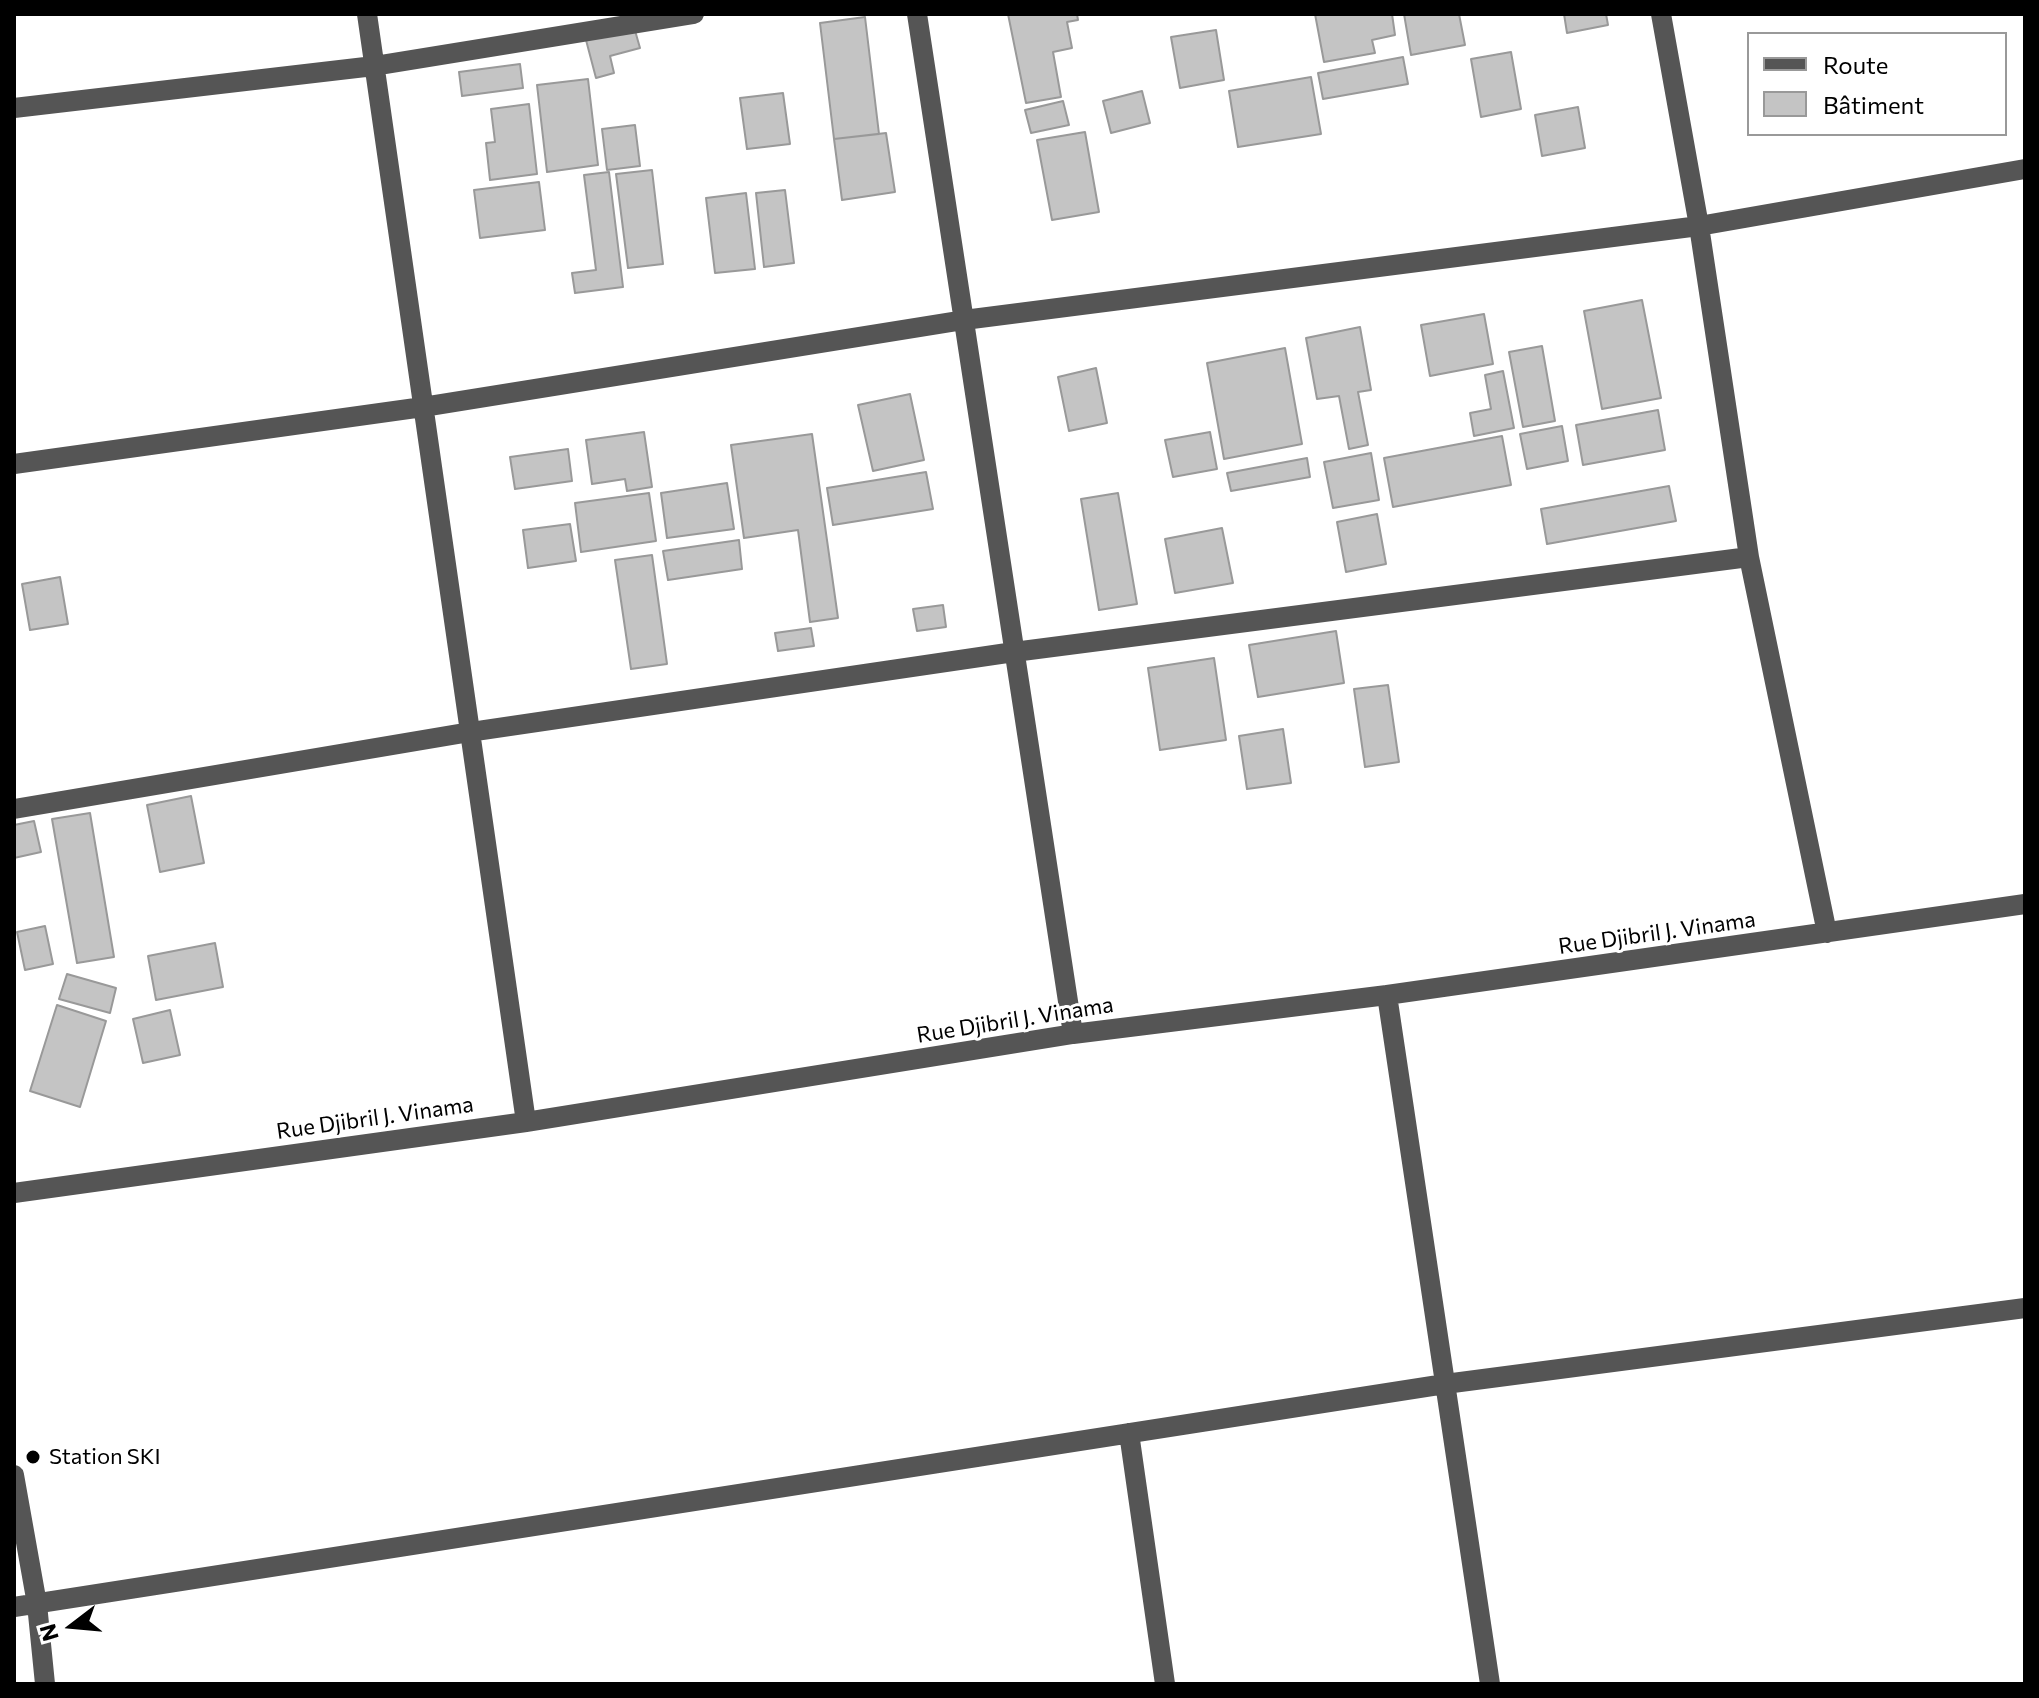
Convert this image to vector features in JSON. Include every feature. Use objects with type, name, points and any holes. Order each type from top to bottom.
[{"type":"street","points":[[367,14],[526,1122]]},
{"type":"street","points":[[14,108],[374,66],[694,14]]},
{"type":"street","points":[[917,14],[1073,1034]]},
{"type":"street","points":[[1661,14],[1699,226],[1749,557],[1827,933]]},
{"type":"street","points":[[14,464],[423,407],[964,320],[1699,226],[2025,169]]},
{"type":"street","points":[[14,809],[470,732],[1014,652],[1749,557]]},
{"type":"street","name":"Rue Djibril J. Vinama","points":[[14,1193],[526,1122],[1073,1034],[1387,995],[2025,904]]},
{"type":"street","points":[[1387,995],[1490,1684]]},
{"type":"street","points":[[14,1607],[1445,1384],[2025,1308]]},
{"type":"street","points":[[1129,1433],[1165,1684]]},
{"type":"street","points":[[14,1475],[37,1604],[45,1684]]},
{"type":"building","points":[[1008,14],[1077,14],[1078,20],[1067,22],[1072,48],[1053,52],[1061,97],[1026,103]]},
{"type":"building","points":[[1315,14],[1392,14],[1395,35],[1372,40],[1375,53],[1324,62]]},
{"type":"building","points":[[1404,14],[1459,14],[1465,45],[1411,55]]},
{"type":"building","points":[[1564,14],[1606,14],[1608,25],[1567,33]]},
{"type":"building","points":[[865,17],[879,134],[834,139],[820,23]]},
{"type":"building","points":[[634,27],[640,48],[610,56],[614,73],[596,78],[586,40]]},
{"type":"building","points":[[1216,30],[1224,80],[1180,88],[1171,37]]},
{"type":"building","points":[[1511,52],[1521,109],[1481,117],[1471,59]]},
{"type":"building","points":[[1403,57],[1408,84],[1323,99],[1318,73]]},
{"type":"building","points":[[520,64],[523,88],[462,96],[459,72]]},
{"type":"building","points":[[1311,77],[1321,134],[1238,147],[1229,91]]},
{"type":"building","points":[[588,79],[598,165],[547,172],[537,85]]},
{"type":"building","points":[[1142,91],[1150,123],[1111,133],[1103,101]]},
{"type":"building","points":[[783,93],[790,144],[747,149],[740,98]]},
{"type":"building","points":[[1063,101],[1069,125],[1031,133],[1025,110]]},
{"type":"building","points":[[529,104],[537,174],[490,180],[486,143],[495,142],[491,109]]},
{"type":"building","points":[[1578,107],[1585,148],[1542,156],[1535,115]]},
{"type":"building","points":[[635,125],[640,166],[607,170],[602,129]]},
{"type":"building","points":[[1085,132],[1099,212],[1052,220],[1037,140]]},
{"type":"building","points":[[886,133],[895,192],[842,200],[834,139]]},
{"type":"building","points":[[652,170],[663,264],[628,268],[616,174]]},
{"type":"building","points":[[609,172],[623,287],[575,293],[572,273],[596,270],[584,175]]},
{"type":"building","points":[[539,182],[545,230],[480,238],[474,190]]},
{"type":"building","points":[[785,190],[794,263],[764,267],[756,193]]},
{"type":"building","points":[[746,193],[755,269],[715,273],[706,198]]},
{"type":"building","points":[[1642,300],[1661,398],[1602,409],[1584,311]]},
{"type":"building","points":[[1484,314],[1493,364],[1430,376],[1421,325]]},
{"type":"building","points":[[1360,327],[1371,390],[1358,392],[1368,445],[1349,449],[1339,396],[1317,399],[1306,338]]},
{"type":"building","points":[[1542,346],[1555,421],[1523,427],[1509,352]]},
{"type":"building","points":[[1285,348],[1302,444],[1224,459],[1207,363]]},
{"type":"building","points":[[1096,368],[1107,423],[1069,431],[1058,377]]},
{"type":"building","points":[[1503,371],[1514,428],[1474,436],[1470,413],[1491,409],[1485,375]]},
{"type":"building","points":[[910,394],[924,460],[873,471],[858,405]]},
{"type":"building","points":[[1658,410],[1665,450],[1583,465],[1576,425]]},
{"type":"building","points":[[1562,426],[1568,461],[1527,469],[1520,434]]},
{"type":"building","points":[[644,432],[652,487],[627,491],[625,479],[592,484],[586,440]]},
{"type":"building","points":[[1210,432],[1217,469],[1173,477],[1165,440]]},
{"type":"building","points":[[812,434],[838,618],[810,622],[798,530],[744,538],[731,445]]},
{"type":"building","points":[[1502,436],[1511,485],[1393,507],[1384,458]]},
{"type":"building","points":[[568,449],[572,481],[515,489],[510,457]]},
{"type":"building","points":[[1371,453],[1379,500],[1333,508],[1324,462]]},
{"type":"building","points":[[1307,458],[1310,477],[1231,491],[1227,473]]},
{"type":"building","points":[[926,472],[933,509],[833,525],[827,488]]},
{"type":"building","points":[[727,483],[734,529],[667,538],[661,493]]},
{"type":"building","points":[[1669,486],[1676,521],[1547,544],[1541,509]]},
{"type":"building","points":[[649,493],[656,541],[581,552],[575,503]]},
{"type":"building","points":[[1118,493],[1137,604],[1099,610],[1081,499]]},
{"type":"building","points":[[1377,514],[1386,564],[1346,572],[1337,522]]},
{"type":"building","points":[[570,524],[576,561],[528,568],[523,530]]},
{"type":"building","points":[[1222,528],[1233,583],[1175,593],[1165,539]]},
{"type":"building","points":[[739,540],[742,569],[668,580],[663,551]]},
{"type":"building","points":[[652,555],[667,664],[631,669],[615,560]]},
{"type":"building","points":[[60,577],[68,624],[30,630],[22,584]]},
{"type":"building","points":[[943,605],[946,627],[917,631],[913,609]]},
{"type":"building","points":[[811,628],[814,646],[778,651],[775,633]]},
{"type":"building","points":[[1336,631],[1344,683],[1258,697],[1249,645]]},
{"type":"building","points":[[1214,658],[1226,740],[1160,750],[1148,668]]},
{"type":"building","points":[[1388,685],[1399,762],[1365,767],[1354,689]]},
{"type":"building","points":[[1283,729],[1291,783],[1247,789],[1239,736]]},
{"type":"building","points":[[191,796],[204,863],[160,872],[147,805]]},
{"type":"building","points":[[90,813],[114,957],[77,963],[52,819]]},
{"type":"building","points":[[34,821],[41,852],[14,858],[14,825]]},
{"type":"building","points":[[45,926],[53,964],[25,970],[17,932]]},
{"type":"building","points":[[215,943],[223,987],[156,1000],[148,956]]},
{"type":"building","points":[[67,974],[116,988],[110,1013],[59,999]]},
{"type":"building","points":[[57,1005],[106,1021],[80,1107],[30,1091]]},
{"type":"building","points":[[170,1010],[180,1055],[143,1063],[133,1019]]},
{"type":"place","name":"Station SKI","points":[[33,1457]]}]
